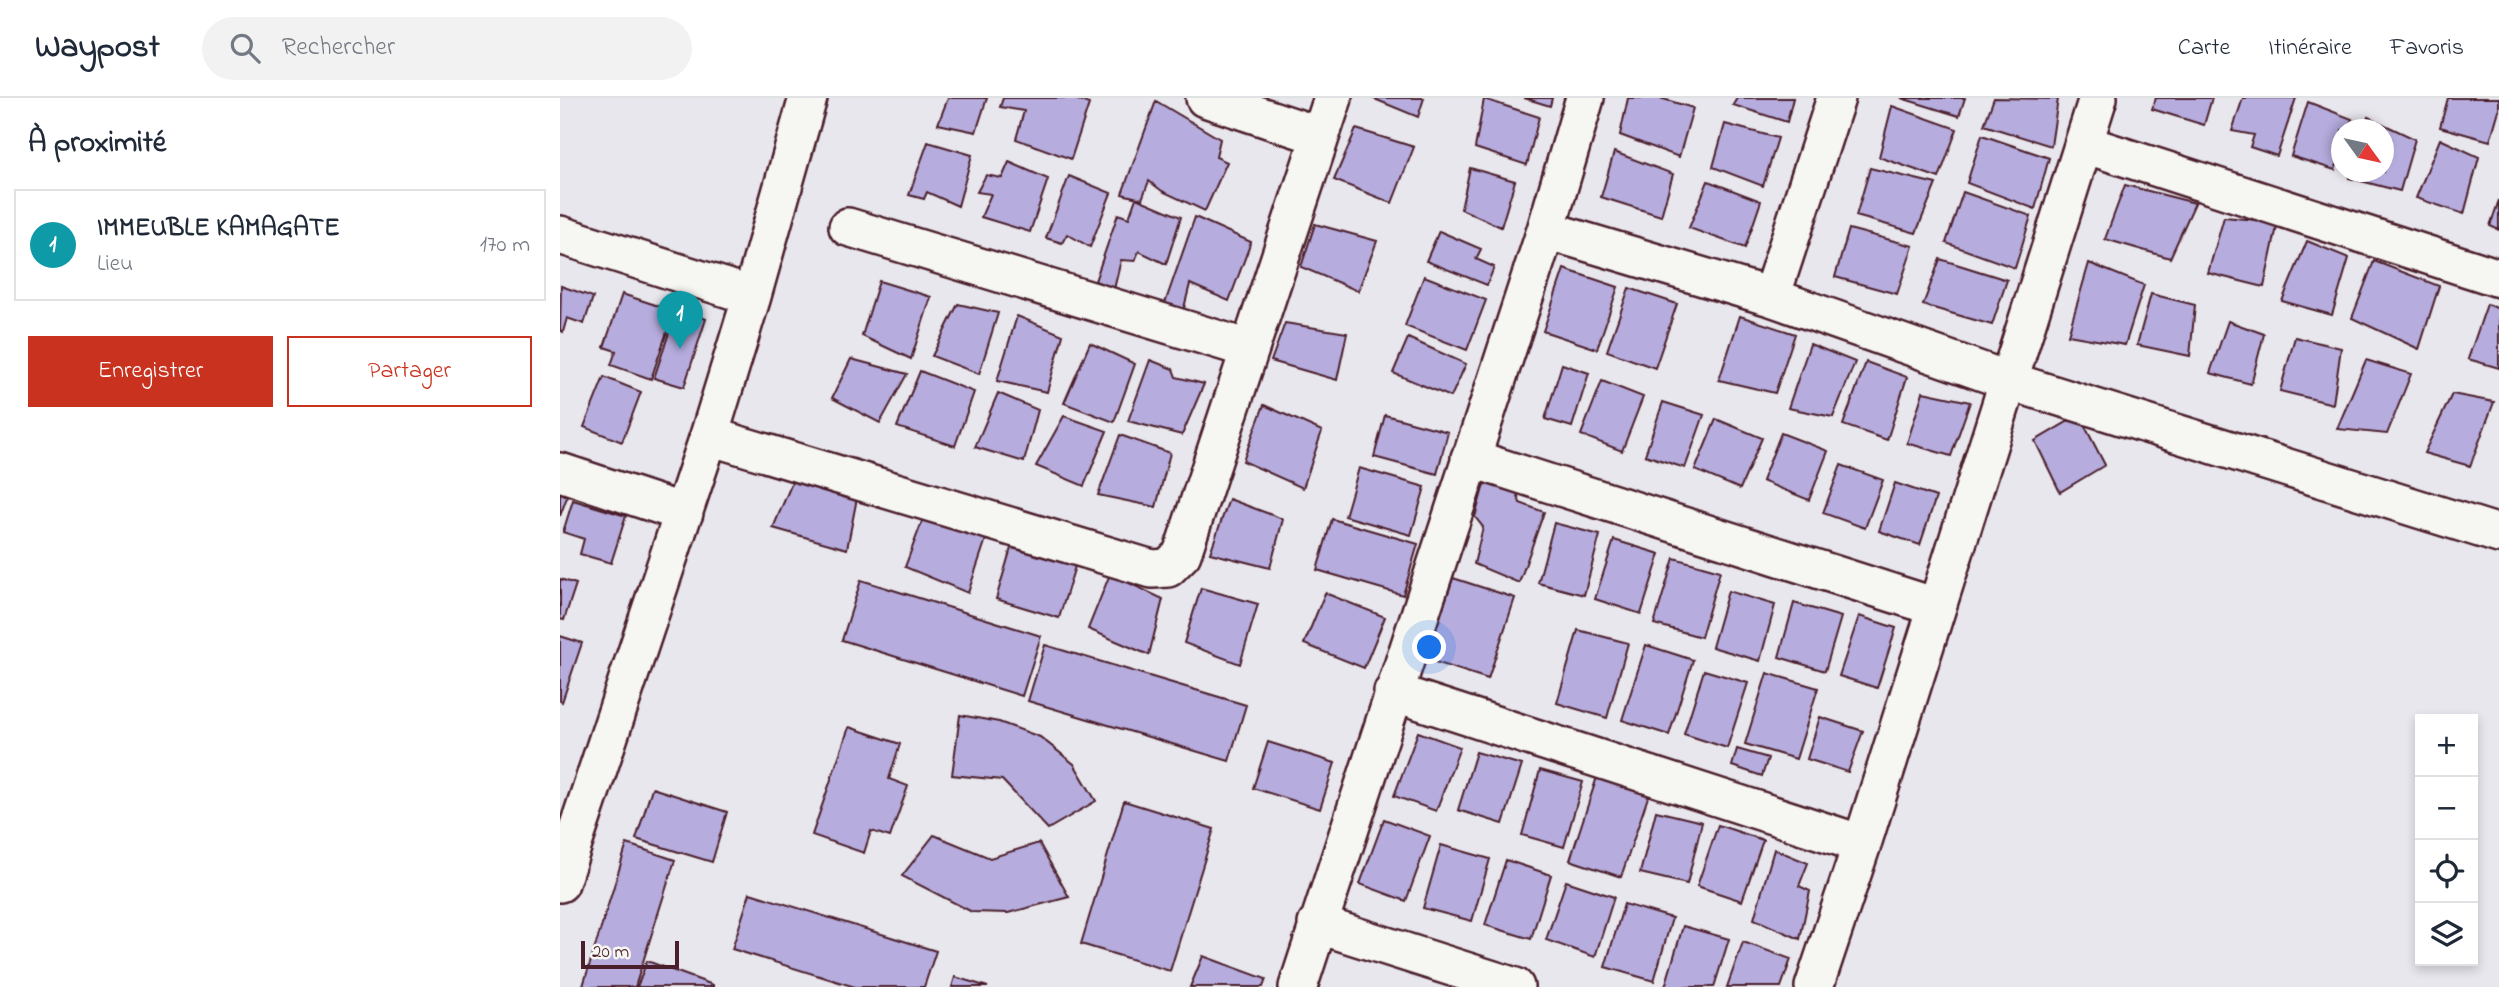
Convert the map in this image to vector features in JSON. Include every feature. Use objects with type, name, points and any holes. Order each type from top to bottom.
[{"type":"street","points":[[560,883],[709,436],[808,98]]},
{"type":"street","points":[[1205,98],[1320,136]]},
{"type":"street","points":[[709,436],[1152,569],[1168,568],[1182,554],[1333,98]]},
{"type":"street","points":[[1298,987],[1546,230],[1585,98]]},
{"type":"street","points":[[1771,297],[1836,98]]},
{"type":"street","points":[[1814,987],[1862,844],[2098,98]]},
{"type":"street","points":[[2084,145],[2499,278]]},
{"type":"street","points":[[848,227],[1249,349]]},
{"type":"street","points":[[1546,230],[1771,297],[2008,381],[2499,534]]},
{"type":"street","points":[[560,235],[752,296]]},
{"type":"street","points":[[1470,458],[1936,607]]},
{"type":"street","points":[[560,472],[684,513]]},
{"type":"street","points":[[1393,692],[1862,844]]},
{"type":"street","points":[[1317,924],[1515,987]]},
{"type":"building","points":[[948,98],[987,98],[976,132],[938,124]]},
{"type":"building","points":[[1003,98],[1073,98],[1089,104],[1071,159],[1016,139],[1024,111],[1000,107]]},
{"type":"building","points":[[1372,98],[1424,98],[1418,117]]},
{"type":"building","points":[[1524,98],[1552,98],[1550,106]]},
{"type":"building","points":[[1628,98],[1660,98],[1693,108],[1679,157],[1620,135]]},
{"type":"building","points":[[1737,98],[1793,98],[1787,122],[1733,105]]},
{"type":"building","points":[[1901,98],[1965,98],[1959,116]]},
{"type":"building","points":[[1994,98],[2058,99],[2051,146],[1984,125]]},
{"type":"building","points":[[2156,98],[2212,98],[2204,125],[2152,109]]},
{"type":"building","points":[[2243,98],[2296,98],[2277,156],[2250,147],[2254,135],[2232,131]]},
{"type":"building","points":[[2448,98],[2499,98],[2499,110],[2490,141],[2440,127]]},
{"type":"building","points":[[1484,99],[1539,117],[1527,165],[1475,148]]},
{"type":"building","points":[[1156,101],[1220,139],[1216,157],[1227,162],[1205,211],[1162,191],[1149,181],[1142,199],[1122,194]]},
{"type":"building","points":[[2308,102],[2352,119],[2331,119],[2331,169],[2291,156]]},
{"type":"building","points":[[1892,106],[1957,129],[1939,178],[1879,157]]},
{"type":"building","points":[[1725,124],[1778,138],[1763,186],[1713,167]]},
{"type":"building","points":[[1356,129],[1414,147],[1392,203],[1334,180]]},
{"type":"building","points":[[2394,129],[2415,139],[2400,191],[2365,182],[2394,182]]},
{"type":"building","points":[[1982,135],[2049,158],[2035,209],[1967,183]]},
{"type":"building","points":[[2440,139],[2479,157],[2464,214],[2416,198]]},
{"type":"building","points":[[928,142],[972,155],[958,206],[927,192],[924,199],[909,195]]},
{"type":"building","points":[[1614,152],[1673,174],[1661,216],[1601,197]]},
{"type":"building","points":[[1009,162],[1048,179],[1030,232],[981,217],[991,194],[977,192],[986,175],[1002,178]]},
{"type":"building","points":[[1470,168],[1515,181],[1501,227],[1461,209]]},
{"type":"building","points":[[1870,168],[1936,184],[1916,233],[1856,216]]},
{"type":"building","points":[[1069,176],[1111,193],[1090,247],[1067,234],[1062,243],[1046,238]]},
{"type":"building","points":[[1708,181],[1761,201],[1745,248],[1689,228]]},
{"type":"building","points":[[2125,185],[2195,203],[2170,258],[2105,239]]},
{"type":"building","points":[[1963,192],[2031,216],[2015,268],[1946,243]]},
{"type":"building","points":[[1136,198],[1181,217],[1166,264],[1139,251],[1135,261],[1121,260],[1114,289],[1095,281],[1118,214],[1129,218]]},
{"type":"building","points":[[2499,200],[2499,230],[2490,226]]},
{"type":"building","points":[[1195,217],[1251,242],[1229,301],[1190,284],[1183,312],[1164,306]]},
{"type":"building","points":[[2224,217],[2278,222],[2264,287],[2208,273]]},
{"type":"building","points":[[1315,224],[1377,241],[1358,291],[1301,267]]},
{"type":"building","points":[[1849,229],[1913,246],[1897,294],[1835,277]]},
{"type":"building","points":[[1439,231],[1481,249],[1476,259],[1494,267],[1487,285],[1426,261]]},
{"type":"building","points":[[2307,241],[2349,258],[2332,315],[2282,301]]},
{"type":"building","points":[[1940,259],[2007,280],[1992,325],[1923,305]]},
{"type":"building","points":[[2374,261],[2439,286],[2419,349],[2352,318]]},
{"type":"building","points":[[2089,263],[2144,285],[2125,345],[2068,335]]},
{"type":"building","points":[[1564,269],[1618,287],[1597,349],[1543,331]]},
{"type":"building","points":[[1424,276],[1486,300],[1467,350],[1405,326]]},
{"type":"building","points":[[879,281],[931,297],[911,359],[862,336]]},
{"type":"building","points":[[561,286],[593,297],[584,324],[567,318],[563,332],[560,330]]},
{"type":"building","points":[[1629,288],[1677,304],[1655,368],[1607,351]]},
{"type":"building","points":[[622,294],[674,311],[651,379],[611,365],[616,351],[604,347]]},
{"type":"building","points":[[2151,294],[2195,305],[2190,356],[2137,345]]},
{"type":"building","points":[[958,304],[998,313],[979,374],[932,356]]},
{"type":"building","points":[[2487,304],[2499,309],[2499,368],[2468,359]]},
{"type":"building","points":[[677,309],[706,319],[684,387],[654,378]]},
{"type":"building","points":[[1017,316],[1063,335],[1047,392],[997,381]]},
{"type":"building","points":[[1740,316],[1795,334],[1775,393],[1719,380]]},
{"type":"building","points":[[2228,321],[2264,334],[2251,384],[2210,373]]},
{"type":"building","points":[[1285,323],[1347,333],[1337,380],[1271,361]]},
{"type":"building","points":[[2295,337],[2341,348],[2333,404],[2280,391]]},
{"type":"building","points":[[1408,338],[1466,364],[1451,397],[1393,373]]},
{"type":"building","points":[[1090,343],[1135,364],[1114,422],[1064,403]]},
{"type":"building","points":[[1810,344],[1855,362],[1833,417],[1788,408]]},
{"type":"building","points":[[851,359],[907,374],[880,423],[832,398]]},
{"type":"building","points":[[1150,360],[1173,369],[1176,377],[1204,384],[1182,435],[1128,421]]},
{"type":"building","points":[[2366,360],[2411,374],[2387,434],[2337,429]]},
{"type":"building","points":[[1866,362],[1907,377],[1887,440],[1843,425]]},
{"type":"building","points":[[1562,364],[1589,373],[1572,427],[1545,419]]},
{"type":"building","points":[[920,371],[974,392],[955,446],[897,427]]},
{"type":"building","points":[[604,377],[641,392],[622,442],[584,427]]},
{"type":"building","points":[[1602,381],[1643,397],[1622,451],[1581,435]]},
{"type":"building","points":[[1923,392],[1970,402],[1951,456],[1907,443]]},
{"type":"building","points":[[998,393],[1038,410],[1024,462],[975,447]]},
{"type":"building","points":[[2452,394],[2494,402],[2470,466],[2424,453]]},
{"type":"building","points":[[1663,402],[1704,415],[1685,468],[1645,455]]},
{"type":"building","points":[[1264,405],[1322,431],[1303,488],[1243,461]]},
{"type":"building","points":[[1385,415],[1448,432],[1437,474],[1374,457]]},
{"type":"building","points":[[2079,415],[2105,465],[2060,492],[2035,441]]},
{"type":"building","points":[[1064,416],[1107,431],[1084,486],[1036,466]]},
{"type":"building","points":[[1716,419],[1762,438],[1740,489],[1695,470]]},
{"type":"building","points":[[1781,433],[1828,451],[1809,500],[1762,481]]},
{"type":"building","points":[[1120,435],[1170,453],[1156,507],[1098,495]]},
{"type":"building","points":[[1841,465],[1883,480],[1865,528],[1823,513]]},
{"type":"building","points":[[1359,468],[1425,487],[1411,535],[1345,516]]},
{"type":"building","points":[[1486,477],[1515,486],[1520,503],[1544,512],[1519,583],[1474,564],[1483,527],[1475,517]]},
{"type":"building","points":[[793,480],[857,498],[847,549],[773,528]]},
{"type":"building","points":[[1895,483],[1936,497],[1920,545],[1879,531]]},
{"type":"building","points":[[560,490],[567,497],[560,516]]},
{"type":"building","points":[[1229,499],[1283,519],[1270,568],[1210,553]]},
{"type":"building","points":[[573,500],[626,516],[611,563],[580,554],[584,539],[563,532]]},
{"type":"building","points":[[923,519],[986,539],[968,593],[905,567]]},
{"type":"building","points":[[1332,519],[1418,544],[1403,595],[1317,570]]},
{"type":"building","points":[[1554,523],[1600,535],[1584,595],[1538,583]]},
{"type":"building","points":[[1614,540],[1660,554],[1641,614],[1595,599]]},
{"type":"building","points":[[1011,548],[1076,563],[1059,618],[996,599]]},
{"type":"building","points":[[1674,558],[1720,571],[1701,637],[1654,624]]},
{"type":"building","points":[[1110,574],[1163,599],[1149,655],[1088,629]]},
{"type":"building","points":[[1453,578],[1515,598],[1488,679],[1426,659]]},
{"type":"building","points":[[560,579],[576,584],[564,620],[560,619]]},
{"type":"building","points":[[861,580],[1041,636],[1022,696],[842,640]]},
{"type":"building","points":[[1201,588],[1258,604],[1240,664],[1184,643]]},
{"type":"building","points":[[1728,591],[1775,605],[1760,661],[1712,647]]},
{"type":"building","points":[[1325,593],[1385,617],[1364,668],[1304,644]]},
{"type":"building","points":[[1794,603],[1841,617],[1825,671],[1779,657]]},
{"type":"building","points":[[1859,616],[1896,628],[1877,688],[1839,676]]},
{"type":"building","points":[[1578,630],[1628,643],[1607,718],[1557,703]]},
{"type":"building","points":[[560,636],[582,643],[562,702],[560,701]]},
{"type":"building","points":[[1045,645],[1246,705],[1229,761],[1028,701]]},
{"type":"building","points":[[1646,645],[1693,660],[1669,735],[1622,720]]},
{"type":"building","points":[[1704,670],[1748,683],[1727,748],[1684,734]]},
{"type":"building","points":[[1767,673],[1818,688],[1796,759],[1745,744]]},
{"type":"building","points":[[960,715],[999,722],[1040,737],[1074,764],[1096,801],[1048,829],[1002,780],[952,775]]},
{"type":"building","points":[[1820,717],[1863,731],[1848,772],[1807,759]]},
{"type":"building","points":[[849,727],[900,744],[889,779],[908,786],[890,837],[871,831],[864,853],[812,835]]},
{"type":"building","points":[[1418,732],[1460,747],[1436,811],[1394,796]]},
{"type":"building","points":[[1268,742],[1335,763],[1320,809],[1253,788]]},
{"type":"building","points":[[1737,749],[1768,758],[1762,776],[1732,766]]},
{"type":"building","points":[[1476,752],[1522,765],[1503,824],[1458,810]]},
{"type":"building","points":[[1540,770],[1583,782],[1564,847],[1522,835]]},
{"type":"building","points":[[1597,777],[1649,794],[1621,877],[1570,860]]},
{"type":"building","points":[[652,788],[727,812],[712,862],[636,839]]},
{"type":"building","points":[[1124,801],[1214,829],[1170,971],[1081,944]]},
{"type":"building","points":[[1656,811],[1702,822],[1687,884],[1640,873]]},
{"type":"building","points":[[1384,819],[1430,836],[1406,901],[1360,884]]},
{"type":"building","points":[[1718,825],[1763,840],[1742,901],[1697,886]]},
{"type":"building","points":[[934,835],[990,858],[1039,843],[1069,897],[1008,913],[972,912],[902,876]]},
{"type":"building","points":[[627,844],[675,860],[635,987],[585,987],[583,986]]},
{"type":"building","points":[[1441,845],[1490,859],[1472,921],[1423,908]]},
{"type":"building","points":[[1774,849],[1808,863],[1799,886],[1810,891],[1800,939],[1754,919]]},
{"type":"building","points":[[1506,860],[1551,875],[1531,939],[1485,925]]},
{"type":"building","points":[[1566,881],[1614,897],[1595,957],[1546,940]]},
{"type":"building","points":[[750,893],[936,951],[924,987],[855,987],[732,949]]},
{"type":"building","points":[[1624,904],[1672,918],[1654,981],[1605,967]]},
{"type":"building","points":[[1683,926],[1729,939],[1714,987],[1665,987]]},
{"type":"building","points":[[1743,942],[1791,959],[1781,987],[1727,987]]},
{"type":"building","points":[[1203,956],[1266,979],[1263,987],[1190,987]]},
{"type":"building","points":[[647,961],[713,985],[713,987],[637,987]]},
{"type":"building","points":[[955,977],[988,987],[952,987]]},
{"type":"place","name":"IMMEUBLE KAMAGATE","points":[[680,349]]}]
